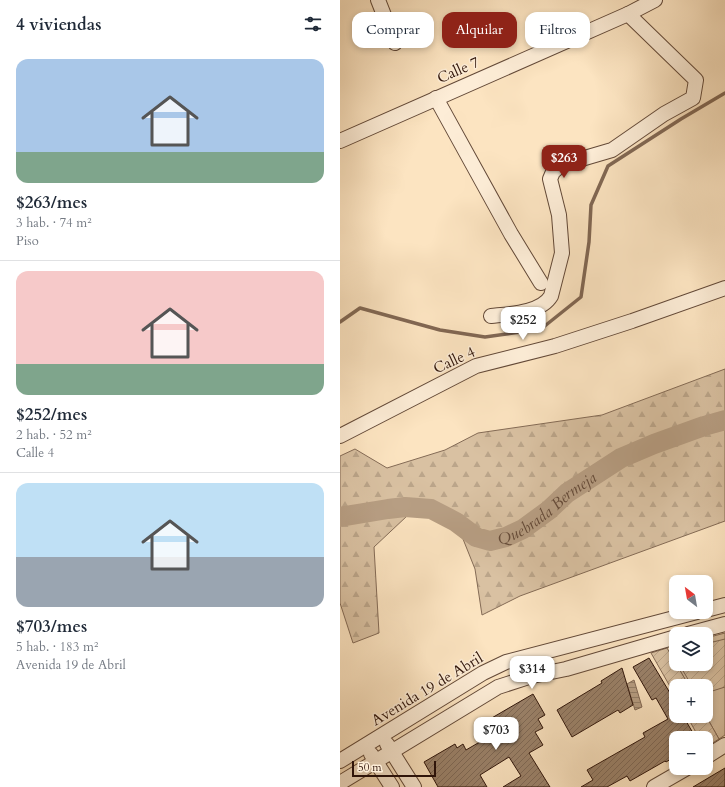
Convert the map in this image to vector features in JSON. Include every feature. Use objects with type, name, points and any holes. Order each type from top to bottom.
[{"type":"street","points":[[378,0],[383,12]]},
{"type":"street","name":"Calle 7","points":[[340,141],[628,14],[655,0]]},
{"type":"street","points":[[491,316],[526,311],[543,305],[551,296],[562,253],[559,215],[550,179],[553,172],[561,166],[612,150],[664,114],[693,98],[696,80],[628,14]]},
{"type":"street","points":[[436,98],[511,234],[541,283]]},
{"type":"street","name":"Calle 4","points":[[340,436],[476,366],[555,346],[632,321],[725,288]]},
{"type":"street","points":[[713,608],[725,605]]},
{"type":"street","name":"Avenida 19 de Abril","points":[[340,761],[483,673],[506,662],[670,619]]},
{"type":"street","points":[[713,627],[725,624]]},
{"type":"street","points":[[340,783],[498,687],[669,639]]},
{"type":"street","points":[[382,735],[414,787]]},
{"type":"street","points":[[366,745],[392,787]]},
{"type":"street","points":[[713,753],[725,745]]},
{"type":"street","points":[[654,787],[675,775]]},
{"type":"green space","points":[[725,369],[725,521],[520,596],[482,615],[475,569],[463,539],[440,518],[407,516],[374,547],[379,633],[353,643],[340,603],[340,456],[355,449],[387,468],[445,450],[478,433],[602,415]]},
{"type":"green space","points":[[725,633],[725,735],[719,739],[710,723],[713,723],[713,679],[685,679],[680,671],[713,671],[713,636]]},
{"type":"green space","points":[[725,639],[725,687],[713,691],[713,679],[688,679],[683,671],[713,671],[713,642]]},
{"type":"green space","points":[[667,648],[669,651],[669,671],[680,671],[685,679],[669,679],[669,685],[651,653]]},
{"type":"green space","points":[[691,723],[710,723],[719,739],[713,743],[713,731],[695,731]]},
{"type":"shaded area","points":[[634,680],[642,707],[635,710],[627,684]]},
{"type":"building","points":[[649,658],[669,691],[669,723],[687,723],[692,731],[669,731],[669,760],[630,781],[627,776],[607,787],[581,787],[593,780],[587,770],[645,737],[643,733],[668,719],[656,698],[652,700],[633,667]]},
{"type":"building","points":[[622,668],[633,705],[620,713],[618,710],[572,737],[557,710],[602,683],[601,681]]},
{"type":"building","points":[[533,694],[545,715],[538,719],[543,728],[535,732],[543,745],[529,753],[550,787],[503,787],[521,776],[509,757],[480,775],[487,787],[438,787],[424,762],[455,744],[457,748],[463,744],[466,750],[490,736],[485,729],[493,724],[490,719]]},
{"type":"building","points":[[725,768],[725,787],[693,787]]},
{"type":"waterway","points":[[340,322],[360,308],[440,330],[485,337],[541,329],[581,297],[589,242],[591,205],[608,166],[681,119],[725,93]]},
{"type":"waterway","name":"Quebrada Bermeja","points":[[340,517],[405,507],[431,509],[456,522],[476,537],[490,541],[506,537],[523,529],[549,510],[567,493],[621,458],[654,444],[725,420]]}]
